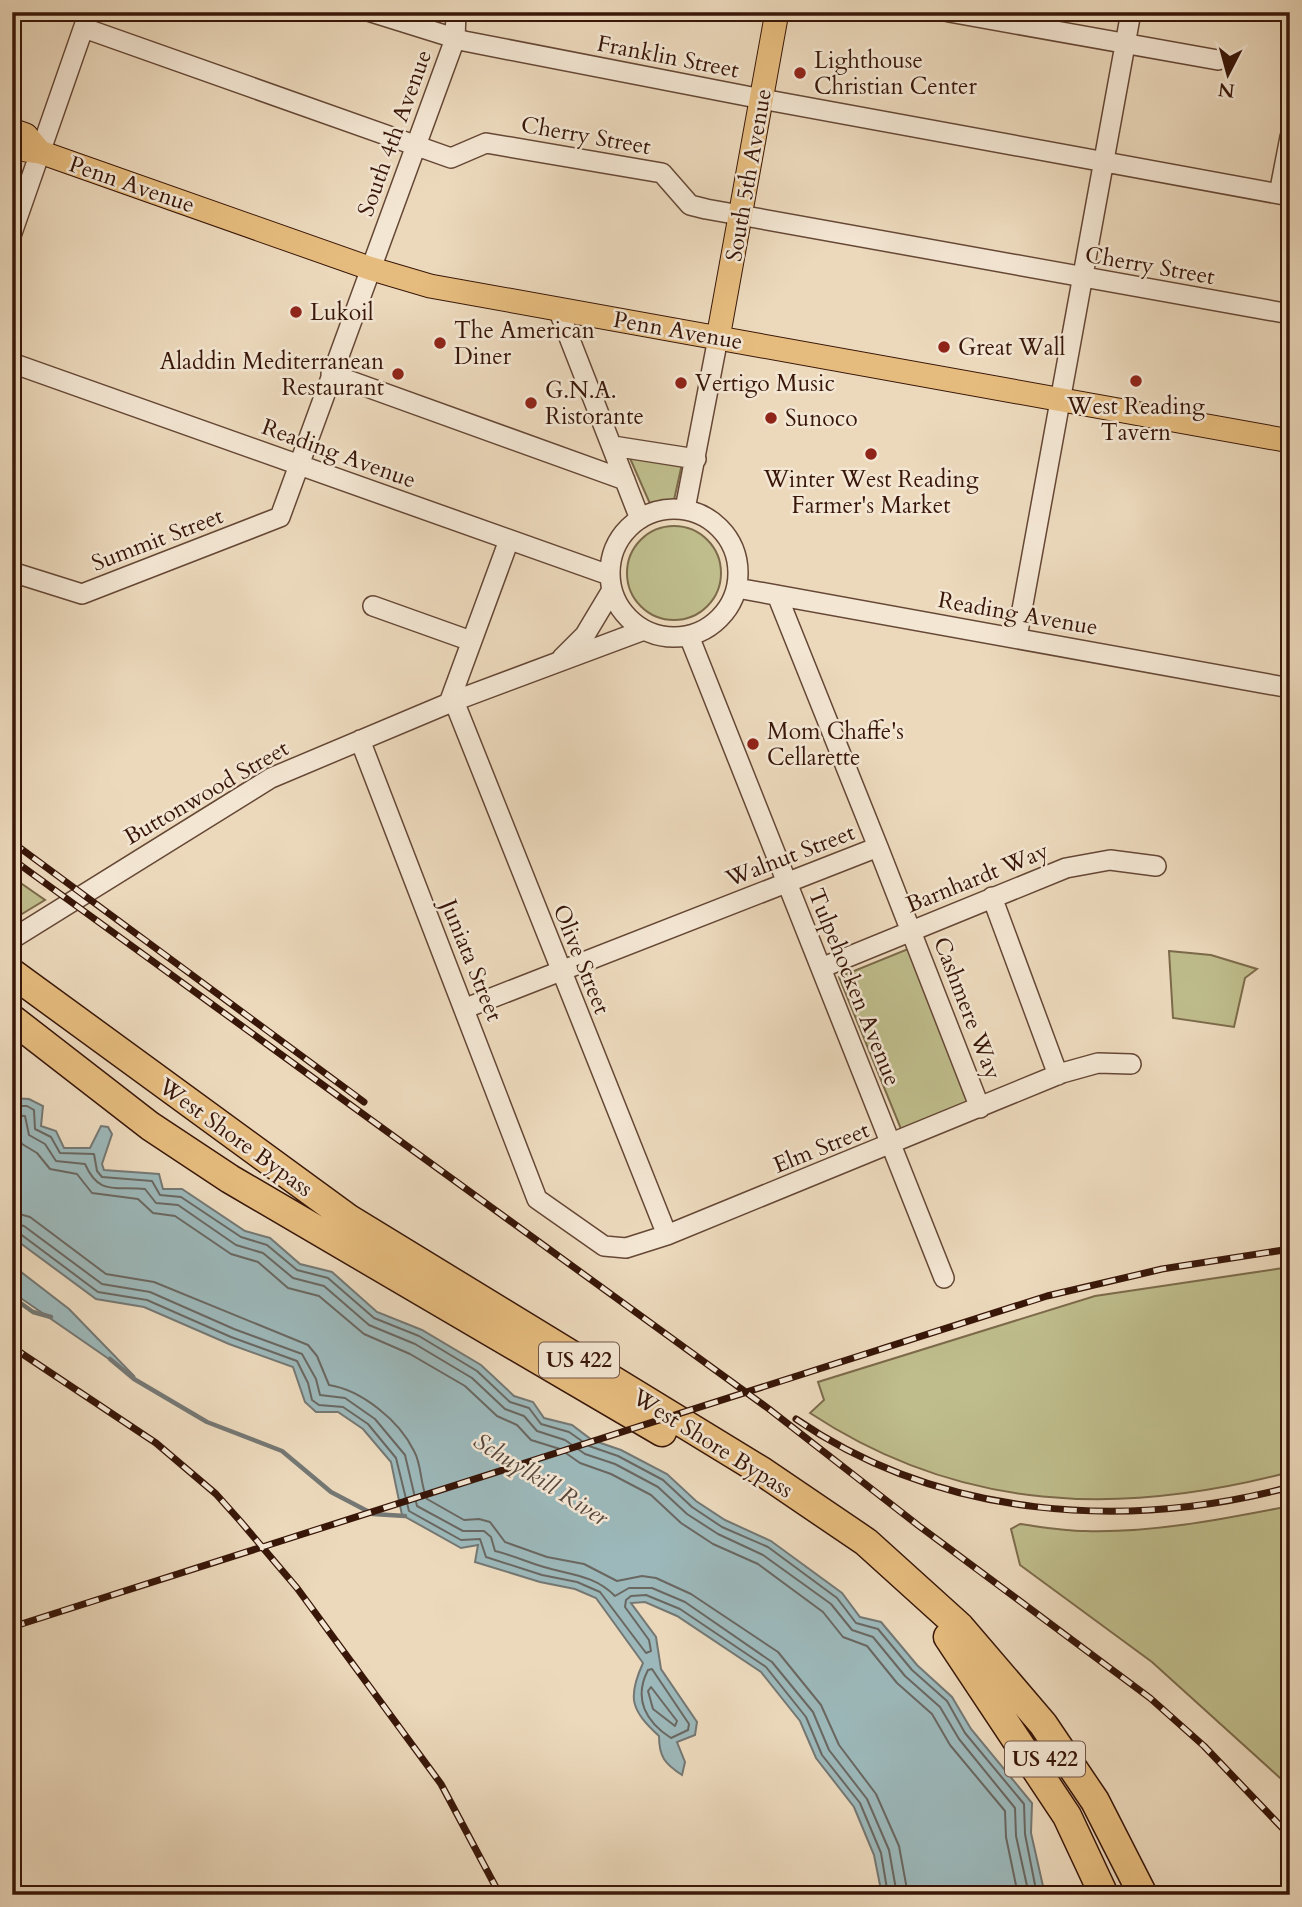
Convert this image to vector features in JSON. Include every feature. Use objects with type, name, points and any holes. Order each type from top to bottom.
[{"type":"highway","name":"West Shore Bypass","points":[[12,973],[349,1219],[763,1472],[866,1542],[960,1627],[1043,1724],[1095,1801],[1143,1895]]},
{"type":"highway","name":"West Shore Bypass","points":[[12,1019],[150,1126],[230,1179],[774,1498],[855,1555],[948,1637],[1005,1702],[1069,1793],[1124,1895]]},
{"type":"highway","points":[[948,1637],[1067,1816],[1104,1895]]},
{"type":"highway","points":[[1095,1801],[1150,1882],[1155,1895]]},
{"type":"main road","name":"South 5th Avenue","points":[[718,338],[778,12]]},
{"type":"main road","name":"Penn Avenue","points":[[12,130],[26,135],[40,152]]},
{"type":"main road","name":"Penn Avenue","points":[[12,148],[40,152],[369,268],[430,286],[1290,441]]},
{"type":"street","name":"Franklin Street","points":[[371,12],[455,39],[762,99],[1285,195]]},
{"type":"street","name":"South 4th Avenue","points":[[280,517],[413,147],[455,39],[456,12]]},
{"type":"street","points":[[949,12],[1125,46],[1218,60]]},
{"type":"street","points":[[1017,637],[1131,12]]},
{"type":"street","points":[[12,233],[87,20]]},
{"type":"street","name":"Cherry Street","points":[[87,20],[413,147],[451,158],[486,143],[662,173],[690,205],[1083,279],[1290,314]]},
{"type":"street","points":[[1285,195],[1290,137]]},
{"type":"street","points":[[558,309],[640,519]]},
{"type":"street","points":[[685,509],[718,338]]},
{"type":"street","name":"Reading Avenue","points":[[12,363],[509,540],[611,582]]},
{"type":"street","points":[[331,374],[625,480]]},
{"type":"street","points":[[613,446],[696,459]]},
{"type":"street","points":[[664,509],[685,509],[707,518],[724,533],[737,560],[737,588],[731,603],[714,624],[689,636],[673,638],[644,630],[611,582],[616,545],[623,534],[640,519],[664,509]]},
{"type":"street","name":"Summit Street","points":[[12,572],[82,594],[280,517]]},
{"type":"street","points":[[452,702],[471,641],[509,540]]},
{"type":"street","name":"Buttonwood Street","points":[[552,664],[585,635],[611,582]]},
{"type":"street","name":"Reading Avenue","points":[[737,588],[1290,688]]},
{"type":"street","name":"Walnut Street","points":[[466,1008],[878,847],[777,595]]},
{"type":"street","points":[[373,607],[471,641]]},
{"type":"street","name":"Buttonwood Street","points":[[12,939],[271,778],[452,702],[644,630]]},
{"type":"street","name":"Tulpehocken Avenue","points":[[689,636],[944,1278]]},
{"type":"street","name":"Olive Street","points":[[452,702],[667,1235]]},
{"type":"street","name":"Juniata Street","points":[[360,740],[466,1008],[537,1199]]},
{"type":"street","name":"Cashmere Way","points":[[878,847],[980,1108]]},
{"type":"street","name":"Barnhardt Way","points":[[821,968],[1066,868],[1096,860],[1156,866]]},
{"type":"street","points":[[992,897],[1058,1075]]},
{"type":"street","name":"Elm Street","points":[[537,1199],[604,1245],[625,1248],[667,1235],[1058,1075],[1098,1063],[1131,1064]]},
{"type":"shaded area","points":[[629,456],[682,464],[674,500],[651,506]]},
{"type":"shaded area","points":[[674,526],[692,530],[707,540],[717,555],[721,573],[717,591],[707,606],[692,616],[674,620],[656,616],[641,606],[631,591],[627,573],[631,555],[641,540],[656,530]]},
{"type":"shaded area","points":[[12,877],[45,900],[12,920]]},
{"type":"shaded area","points":[[908,949],[970,1101],[901,1129],[839,977]]},
{"type":"shaded area","points":[[1169,951],[1211,955],[1257,969],[1245,978],[1234,1027],[1173,1018]]},
{"type":"shaded area","points":[[1290,1267],[1290,1472],[1164,1496],[1103,1499],[1042,1496],[983,1487],[924,1470],[867,1446],[810,1413],[824,1400],[818,1382],[1095,1296]]},
{"type":"shaded area","points":[[1290,1506],[1290,1787],[1152,1662],[1020,1565],[1011,1529],[1020,1524],[1077,1531],[1136,1530],[1214,1520]]},
{"type":"water","name":"Schuylkill River","points":[[12,1098],[29,1099],[43,1106],[41,1126],[56,1131],[64,1148],[90,1148],[101,1126],[108,1127],[112,1134],[102,1164],[104,1170],[159,1174],[163,1189],[182,1189],[245,1231],[270,1238],[300,1264],[332,1272],[377,1312],[422,1330],[481,1365],[514,1396],[533,1402],[544,1418],[572,1425],[592,1440],[621,1450],[667,1474],[696,1501],[725,1520],[771,1541],[842,1593],[860,1617],[881,1622],[917,1665],[952,1697],[971,1729],[1032,1803],[1031,1833],[1045,1895],[882,1895],[874,1855],[854,1807],[816,1758],[800,1721],[761,1672],[677,1616],[645,1602],[631,1603],[656,1637],[661,1669],[697,1722],[695,1735],[677,1742],[685,1762],[682,1775],[676,1771],[664,1759],[659,1736],[642,1719],[634,1703],[635,1686],[643,1663],[596,1598],[575,1589],[540,1582],[475,1562],[478,1545],[461,1548],[402,1515],[391,1462],[363,1429],[338,1412],[316,1412],[305,1402],[293,1367],[229,1344],[144,1307],[96,1299],[12,1237]]},
{"type":"water","points":[[12,1265],[69,1309],[135,1377],[12,1292]]},
{"type":"waterway","points":[[12,1297],[33,1312],[51,1317]]},
{"type":"waterway","points":[[110,1359],[134,1379],[207,1422],[282,1451],[331,1492],[373,1514],[405,1516]]},
{"type":"railway","points":[[12,842],[364,1102]]},
{"type":"railway","points":[[12,859],[769,1409],[919,1526],[1150,1698],[1204,1746],[1290,1836]]},
{"type":"railway","points":[[12,1627],[1047,1296],[1162,1269],[1290,1249]]},
{"type":"railway","points":[[12,1347],[156,1443],[216,1494],[241,1522],[297,1588],[441,1784],[500,1895]]},
{"type":"railway","points":[[796,1419],[852,1452],[911,1478],[972,1496],[1035,1507],[1099,1511],[1163,1509],[1227,1501],[1290,1487]]},
{"type":"place","name":"Lighthouse Christian Center","points":[[800,73]]},
{"type":"place","name":"Lukoil","points":[[296,312]]},
{"type":"place","name":"The American Diner","points":[[440,343]]},
{"type":"place","name":"Great Wall","points":[[944,347]]},
{"type":"place","name":"Aladdin Mediterranean Restaurant","points":[[398,374]]},
{"type":"place","name":"West Reading Tavern","points":[[1136,381]]},
{"type":"place","name":"Vertigo Music","points":[[681,383]]},
{"type":"place","name":"G.N.A. Ristorante","points":[[531,403]]},
{"type":"place","name":"Sunoco","points":[[771,418]]},
{"type":"place","name":"Winter West Reading Farmer's Market","points":[[871,454]]},
{"type":"place","name":"Mom Chaffe's Cellarette","points":[[753,744]]}]
